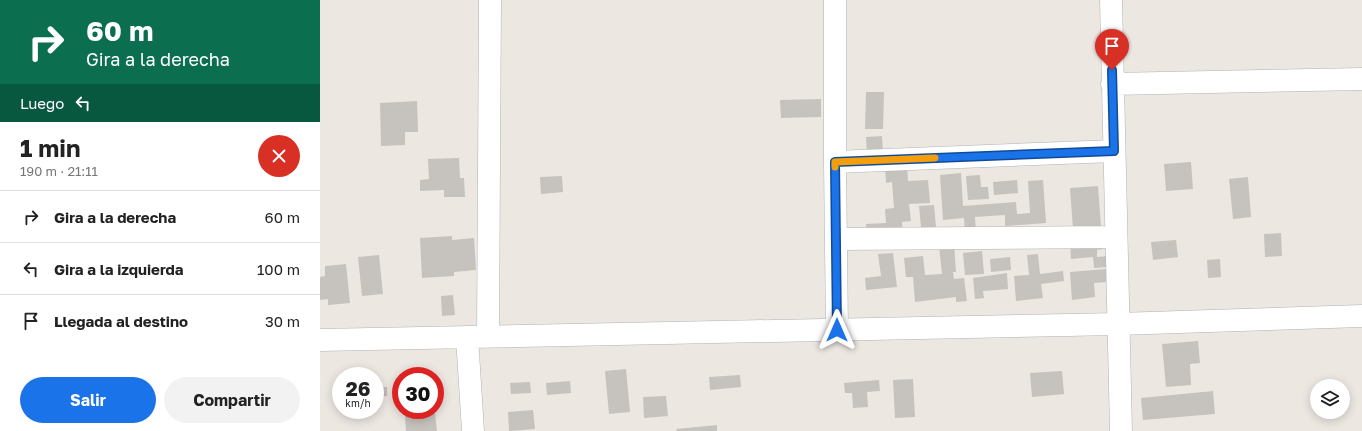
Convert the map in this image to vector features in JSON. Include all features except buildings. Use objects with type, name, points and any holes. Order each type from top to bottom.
[{"type":"street","points":[[473,431],[478,337],[490,0]]},
{"type":"street","points":[[835,0],[837,330]]},
{"type":"street","points":[[1110,0],[1121,431]]},
{"type":"street","points":[[1112,84],[1362,79]]},
{"type":"street","points":[[835,162],[1114,151]]},
{"type":"street","points":[[837,239],[1116,236]]},
{"type":"street","points":[[320,340],[1118,324],[1362,316]]},
{"type":"slow traffic","points":[[835,167],[835,162],[935,158]]},
{"type":"route","points":[[837,330],[835,162],[1114,151],[1112,70]]}]
